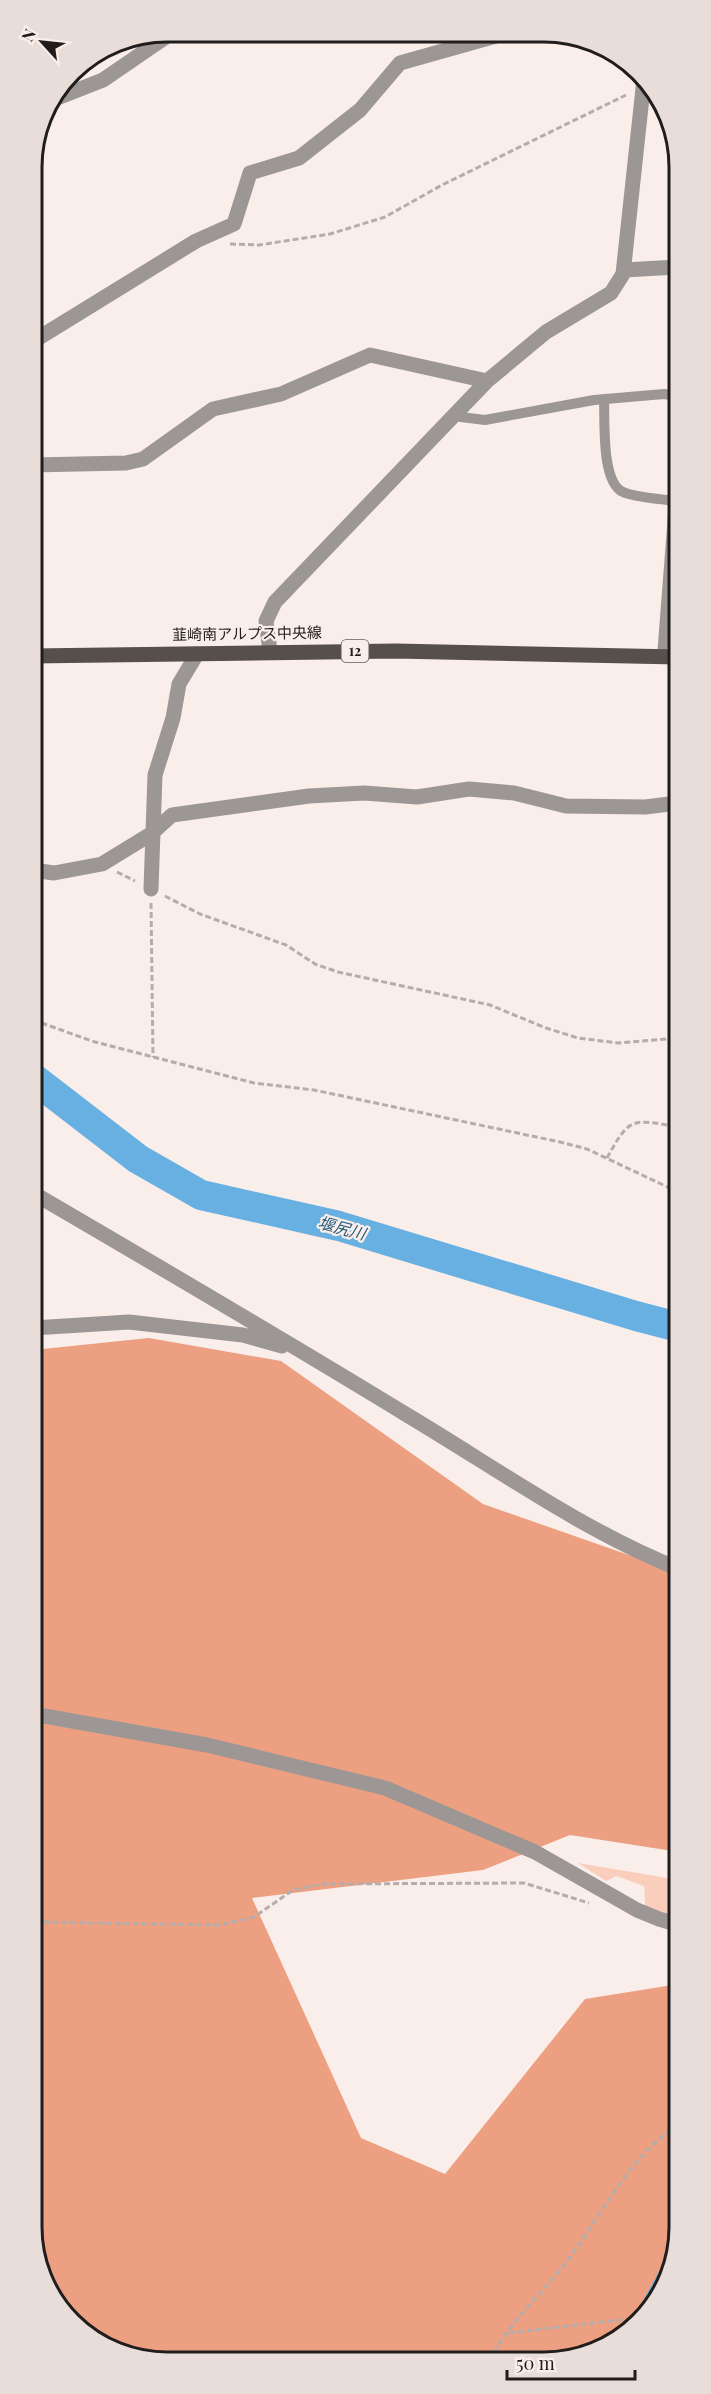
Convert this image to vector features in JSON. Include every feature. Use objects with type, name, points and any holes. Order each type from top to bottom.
[{"type":"main road","name":"韮崎南アルプス中央線","points":[[42,656],[396,651],[669,657]]},
{"type":"street","points":[[42,336],[196,241],[234,224],[250,173],[299,158],[360,110],[400,63],[475,42]]},
{"type":"street","points":[[66,95],[103,80],[158,43]]},
{"type":"street","points":[[270,651],[266,621],[275,602],[487,381],[546,332],[611,293],[624,270],[643,91]]},
{"type":"street","points":[[624,270],[669,267]]},
{"type":"street","points":[[42,465],[126,463],[143,459],[213,409],[281,394],[370,356],[487,381]]},
{"type":"street","points":[[151,889],[151,834],[155,775],[173,718],[179,684],[197,654]]},
{"type":"street","points":[[42,871],[54,873],[102,864],[151,834],[172,815],[309,796],[364,793],[417,796],[469,789],[514,793],[566,806],[645,807],[669,804]]},
{"type":"street","points":[[42,1198],[307,1353],[534,1494],[649,1557],[669,1565]]},
{"type":"street","points":[[42,1327],[129,1322],[243,1335],[307,1353]]},
{"type":"street","points":[[42,1716],[207,1745],[385,1788],[535,1852],[637,1910],[669,1922]]},
{"type":"lane","points":[[453,416],[485,420],[604,399],[669,395]]},
{"type":"lane","points":[[604,399],[607,468],[612,482],[622,492],[669,500]]},
{"type":"lane","points":[[662,657],[669,566]]},
{"type":"path","points":[[227,243],[259,246],[330,234],[385,217],[442,185],[638,86]]},
{"type":"path","points":[[102,864],[200,914],[286,945],[315,964],[338,972],[490,1005],[546,1028],[578,1038],[618,1043],[669,1039]]},
{"type":"path","points":[[151,889],[153,1057]]},
{"type":"path","points":[[42,1023],[95,1042],[254,1083],[315,1090],[560,1142],[607,1158],[669,1188]]},
{"type":"path","points":[[607,1158],[622,1131],[634,1122],[669,1126]]},
{"type":"path","points":[[42,1922],[218,1925],[254,1917],[293,1890],[323,1884],[524,1883],[592,1903]]},
{"type":"path","points":[[494,2352],[500,2340],[562,2268],[608,2198],[652,2146],[669,2132]]},
{"type":"path","points":[[507,2333],[628,2319]]},
{"type":"shaded area","points":[[149,1338],[281,1361],[483,1504],[669,1570],[669,1850],[570,1835],[483,1870],[252,1898],[361,2138],[445,2174],[585,1999],[669,1986],[669,2235],[667,2251],[659,2275],[643,2303],[620,2326],[606,2335],[576,2348],[552,2352],[159,2352],[127,2345],[98,2331],[79,2315],[59,2289],[44,2251],[42,2227],[42,1349]]},
{"type":"shaded area","points":[[578,1863],[669,1878],[669,1922],[646,1914],[644,1886],[616,1876],[606,1881]]},
{"type":"waterway","name":"堰尻川","points":[[42,1085],[138,1159],[201,1195],[339,1226],[669,1325]]}]
